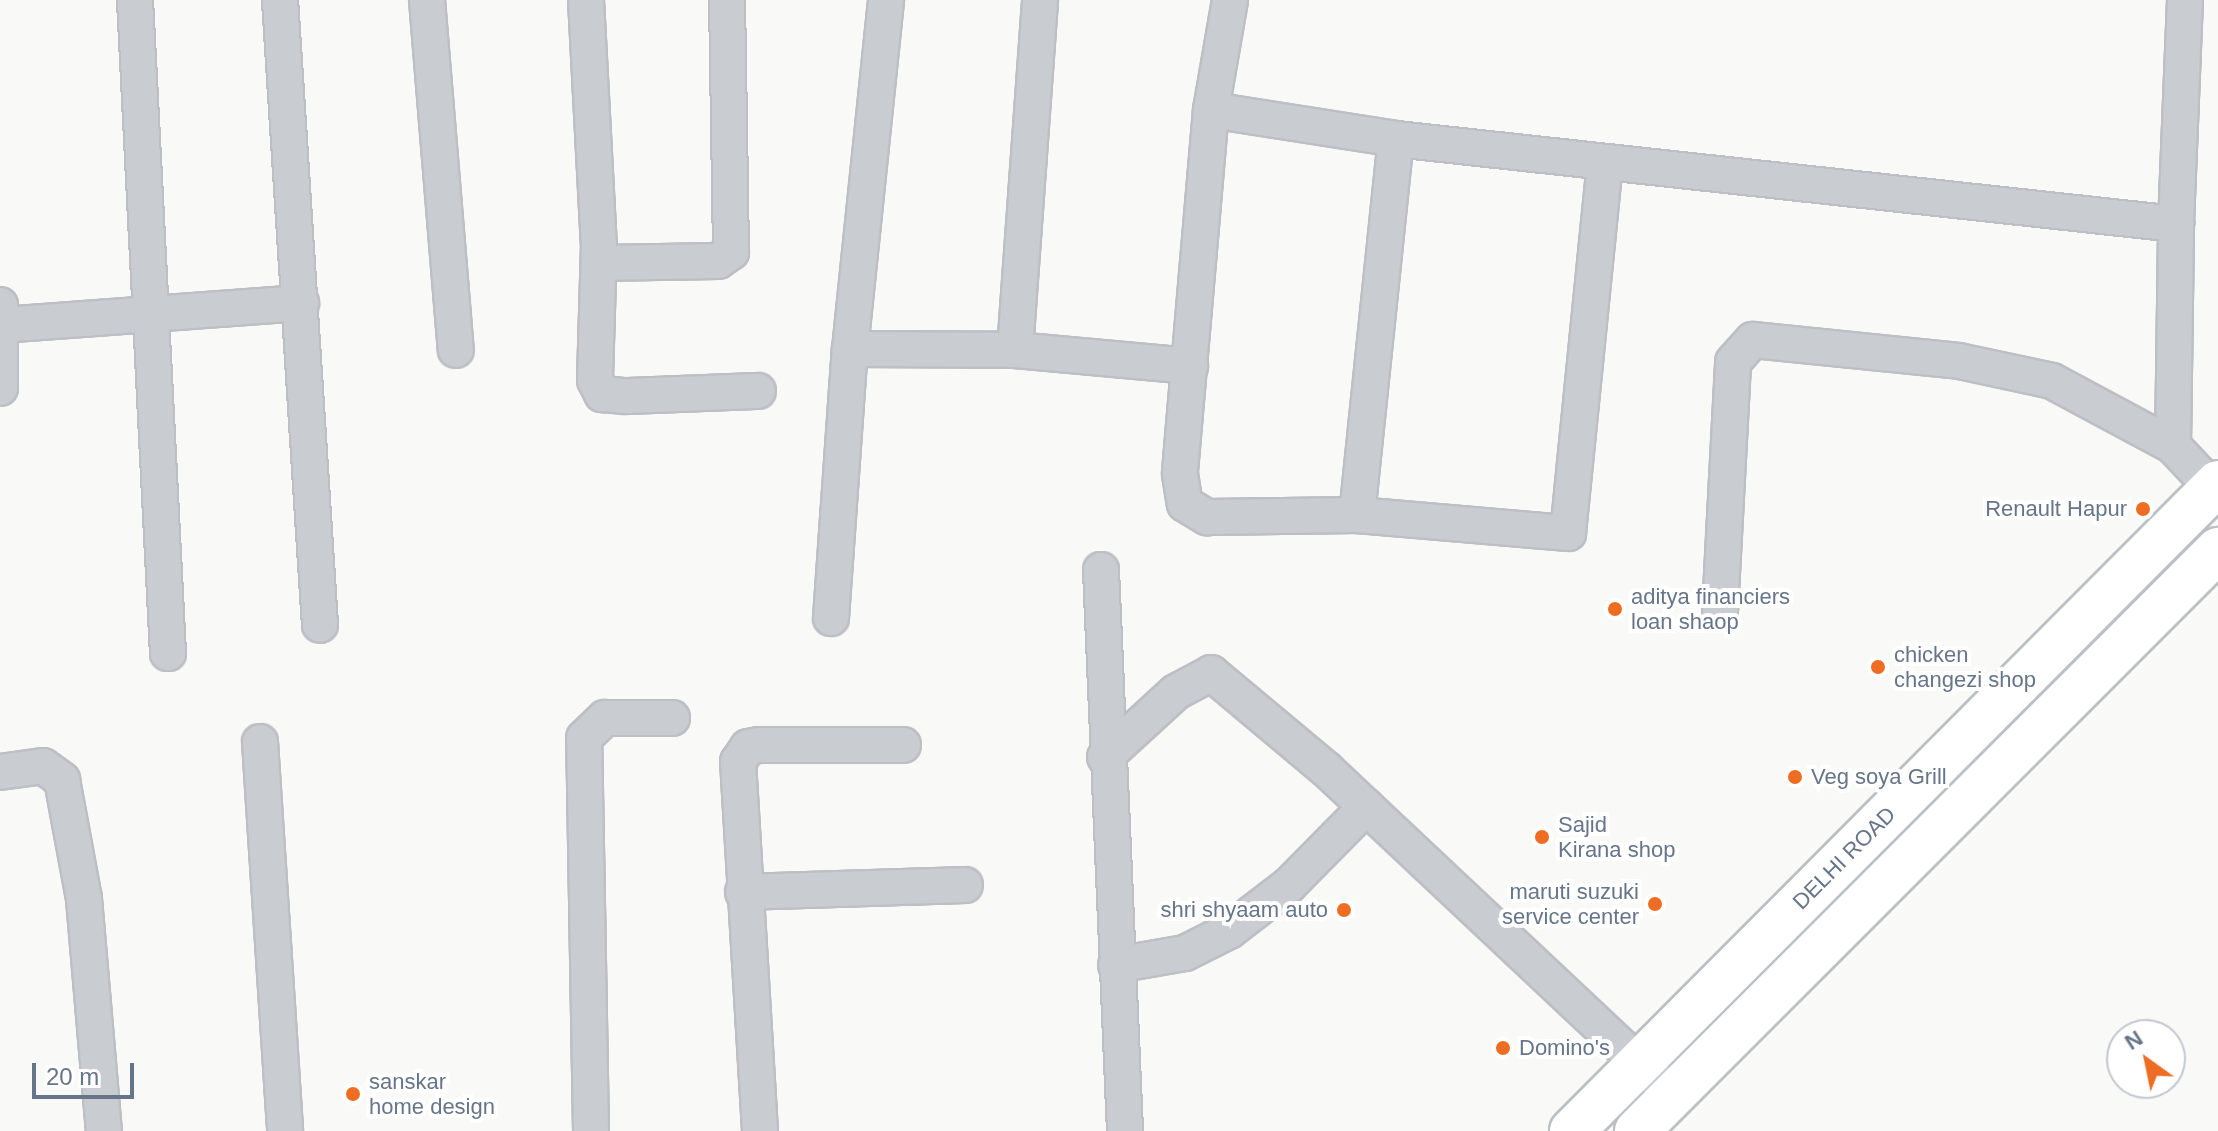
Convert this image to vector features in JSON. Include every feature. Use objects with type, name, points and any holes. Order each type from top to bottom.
[{"type":"main road","name":"DELHI ROAD","points":[[1572,1131],[2216,488]]},
{"type":"main road","points":[[1637,1131],[2218,550]]},
{"type":"street","points":[[135,0],[168,653]]},
{"type":"street","points":[[280,0],[320,625]]},
{"type":"street","points":[[427,0],[456,350]]},
{"type":"street","points":[[586,0],[599,263],[593,358],[602,394],[758,391]]},
{"type":"street","points":[[599,263],[718,261],[731,252],[727,0]]},
{"type":"street","points":[[831,618],[850,349],[886,0]]},
{"type":"street","points":[[1015,350],[1040,0]]},
{"type":"street","points":[[1230,0],[1211,110],[1180,474],[1185,504],[1207,517],[1251,520],[1357,515],[1568,533],[1605,163]]},
{"type":"street","points":[[2173,446],[2176,224],[2185,0]]},
{"type":"street","points":[[1211,110],[1396,139],[2176,224]]},
{"type":"street","points":[[1357,515],[1396,139]]},
{"type":"street","points":[[0,388],[1,315],[301,303]]},
{"type":"street","points":[[1720,612],[1733,362],[1753,340],[1959,361],[2052,381],[2173,446],[2216,488]]},
{"type":"street","points":[[850,349],[1015,350],[1190,366]]},
{"type":"street","points":[[1101,570],[1105,757],[1125,1131]]},
{"type":"street","points":[[1105,757],[1176,692],[1211,673],[1366,807],[1673,1095]]},
{"type":"street","points":[[591,1131],[584,738],[605,718],[672,718]]},
{"type":"street","points":[[260,742],[285,1131]]},
{"type":"street","points":[[760,1131],[743,892],[738,762],[748,747],[903,745]]},
{"type":"street","points":[[0,772],[51,767],[62,780],[84,899],[104,1131]]},
{"type":"street","points":[[1116,965],[1185,953],[1229,931],[1289,885],[1366,807]]},
{"type":"street","points":[[743,892],[965,885]]},
{"type":"place","name":"Renault Hapur","points":[[2143,509]]},
{"type":"place","name":"aditya financiers loan shaop","points":[[1615,609]]},
{"type":"place","name":"chicken changezi shop","points":[[1878,667]]},
{"type":"place","name":"Veg soya Grill","points":[[1795,777]]},
{"type":"place","name":"Sajid Kirana shop","points":[[1542,837]]},
{"type":"place","name":"maruti suzuki service center","points":[[1655,904]]},
{"type":"place","name":"shri shyaam auto","points":[[1344,910]]},
{"type":"place","name":"Domino's","points":[[1503,1048]]},
{"type":"place","name":"sanskar home design","points":[[353,1094]]}]
